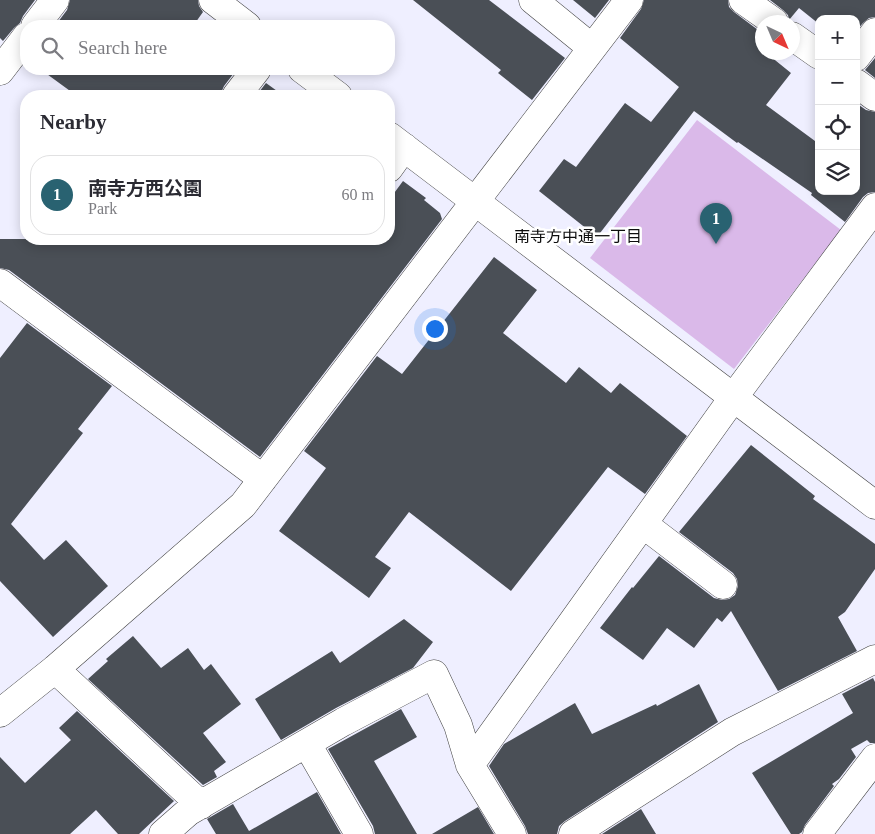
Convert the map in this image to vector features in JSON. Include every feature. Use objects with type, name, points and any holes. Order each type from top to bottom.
[{"type":"street","points":[[39,20],[55,0]]},
{"type":"street","points":[[213,0],[239,20]]},
{"type":"street","points":[[534,0],[592,48]]},
{"type":"street","points":[[0,713],[55,669],[243,505],[629,0]]},
{"type":"street","points":[[744,0],[764,15]]},
{"type":"street","points":[[860,52],[875,32]]},
{"type":"street","points":[[800,42],[815,53]]},
{"type":"street","points":[[0,71],[20,45]]},
{"type":"street","points":[[241,90],[252,75]]},
{"type":"street","points":[[310,75],[330,90]]},
{"type":"street","points":[[860,86],[875,97]]},
{"type":"street","points":[[395,151],[475,202],[875,505]]},
{"type":"street","points":[[470,765],[732,398],[875,207]]},
{"type":"street","points":[[0,283],[263,479]]},
{"type":"street","points":[[643,524],[723,585]]},
{"type":"street","points":[[573,834],[732,732],[875,659]]},
{"type":"street","points":[[55,669],[201,805]]},
{"type":"street","points":[[163,834],[188,812],[343,722],[434,674],[458,725],[470,765],[512,834]]},
{"type":"street","points":[[307,744],[359,834]]},
{"type":"street","points":[[817,834],[872,767]]},
{"type":"shaded area","points":[[697,120],[841,230],[734,369],[590,258]]},
{"type":"building","points":[[0,0],[35,0],[20,20],[20,23],[3,41],[0,38]]},
{"type":"building","points":[[70,0],[198,0],[203,12],[197,20],[60,20],[67,10]]},
{"type":"building","points":[[413,0],[489,0],[565,58],[532,100],[498,73],[501,70]]},
{"type":"building","points":[[573,0],[609,0],[595,18]]},
{"type":"building","points":[[644,0],[728,0],[729,7],[755,28],[755,60],[775,60],[791,73],[766,105],[815,141],[815,195],[860,195],[860,106],[866,110],[875,112],[875,192],[868,193],[863,197],[845,222],[811,195],[812,193],[737,143],[694,111],[597,237],[539,191],[564,159],[576,167],[625,103],[651,122],[679,87],[620,38],[641,9]]},
{"type":"building","points":[[770,0],[875,0],[875,17],[869,18],[860,26],[860,15],[815,15],[815,21],[799,8],[793,15],[788,15]]},
{"type":"building","points":[[875,58],[875,78],[865,70]]},
{"type":"building","points":[[48,75],[232,75],[222,90],[69,90]]},
{"type":"building","points":[[266,83],[276,90],[261,90]]},
{"type":"building","points":[[403,181],[426,198],[424,200],[440,213],[442,219],[260,457],[9,270],[0,268],[0,239],[20,239],[20,245],[395,245],[395,192]]},
{"type":"building","points":[[494,257],[537,290],[503,333],[566,383],[579,367],[611,393],[620,383],[687,436],[645,494],[608,467],[511,591],[409,512],[375,557],[391,568],[369,598],[279,531],[326,468],[304,451],[377,356],[402,374]]},
{"type":"building","points":[[27,323],[112,386],[78,429],[83,433],[11,524],[44,560],[66,540],[108,586],[53,637],[0,581],[0,358]]},
{"type":"building","points":[[751,445],[815,496],[813,499],[875,544],[875,569],[845,612],[838,617],[857,651],[778,691],[731,611],[722,622],[717,618],[694,648],[667,628],[643,660],[600,628],[659,556],[714,598],[729,599],[735,595],[738,586],[737,579],[733,573],[679,532]]},
{"type":"building","points":[[404,619],[433,642],[413,668],[336,708],[281,740],[255,699],[332,651],[340,663]]},
{"type":"building","points":[[133,636],[161,668],[188,648],[204,670],[211,664],[241,704],[203,733],[226,762],[214,771],[217,777],[203,785],[88,679],[108,661],[106,659]]},
{"type":"building","points":[[873,678],[875,682],[875,743],[870,743],[867,740],[851,749],[856,757],[839,779],[832,784],[834,786],[805,825],[802,832],[791,834],[752,773],[853,713],[842,694]]},
{"type":"building","points":[[699,684],[718,722],[565,821],[559,826],[557,834],[528,834],[489,766],[504,744],[575,703],[592,734],[656,704],[657,706]]},
{"type":"building","points":[[401,709],[417,737],[374,761],[417,834],[375,834],[373,826],[328,749]]},
{"type":"building","points":[[77,711],[174,801],[139,834],[118,834],[96,810],[70,834],[0,834],[0,757],[25,783],[71,740],[59,728]]},
{"type":"building","points":[[317,792],[341,834],[216,834],[207,819],[233,804],[249,831]]},
{"type":"building","points":[[478,807],[494,834],[432,834]]},
{"type":"building","points":[[641,809],[656,834],[602,834]]},
{"type":"place","name":"南寺方西公園","points":[[716,244]]},
{"type":"district","name":"南寺方中通一丁目","points":[[578,236]]}]
